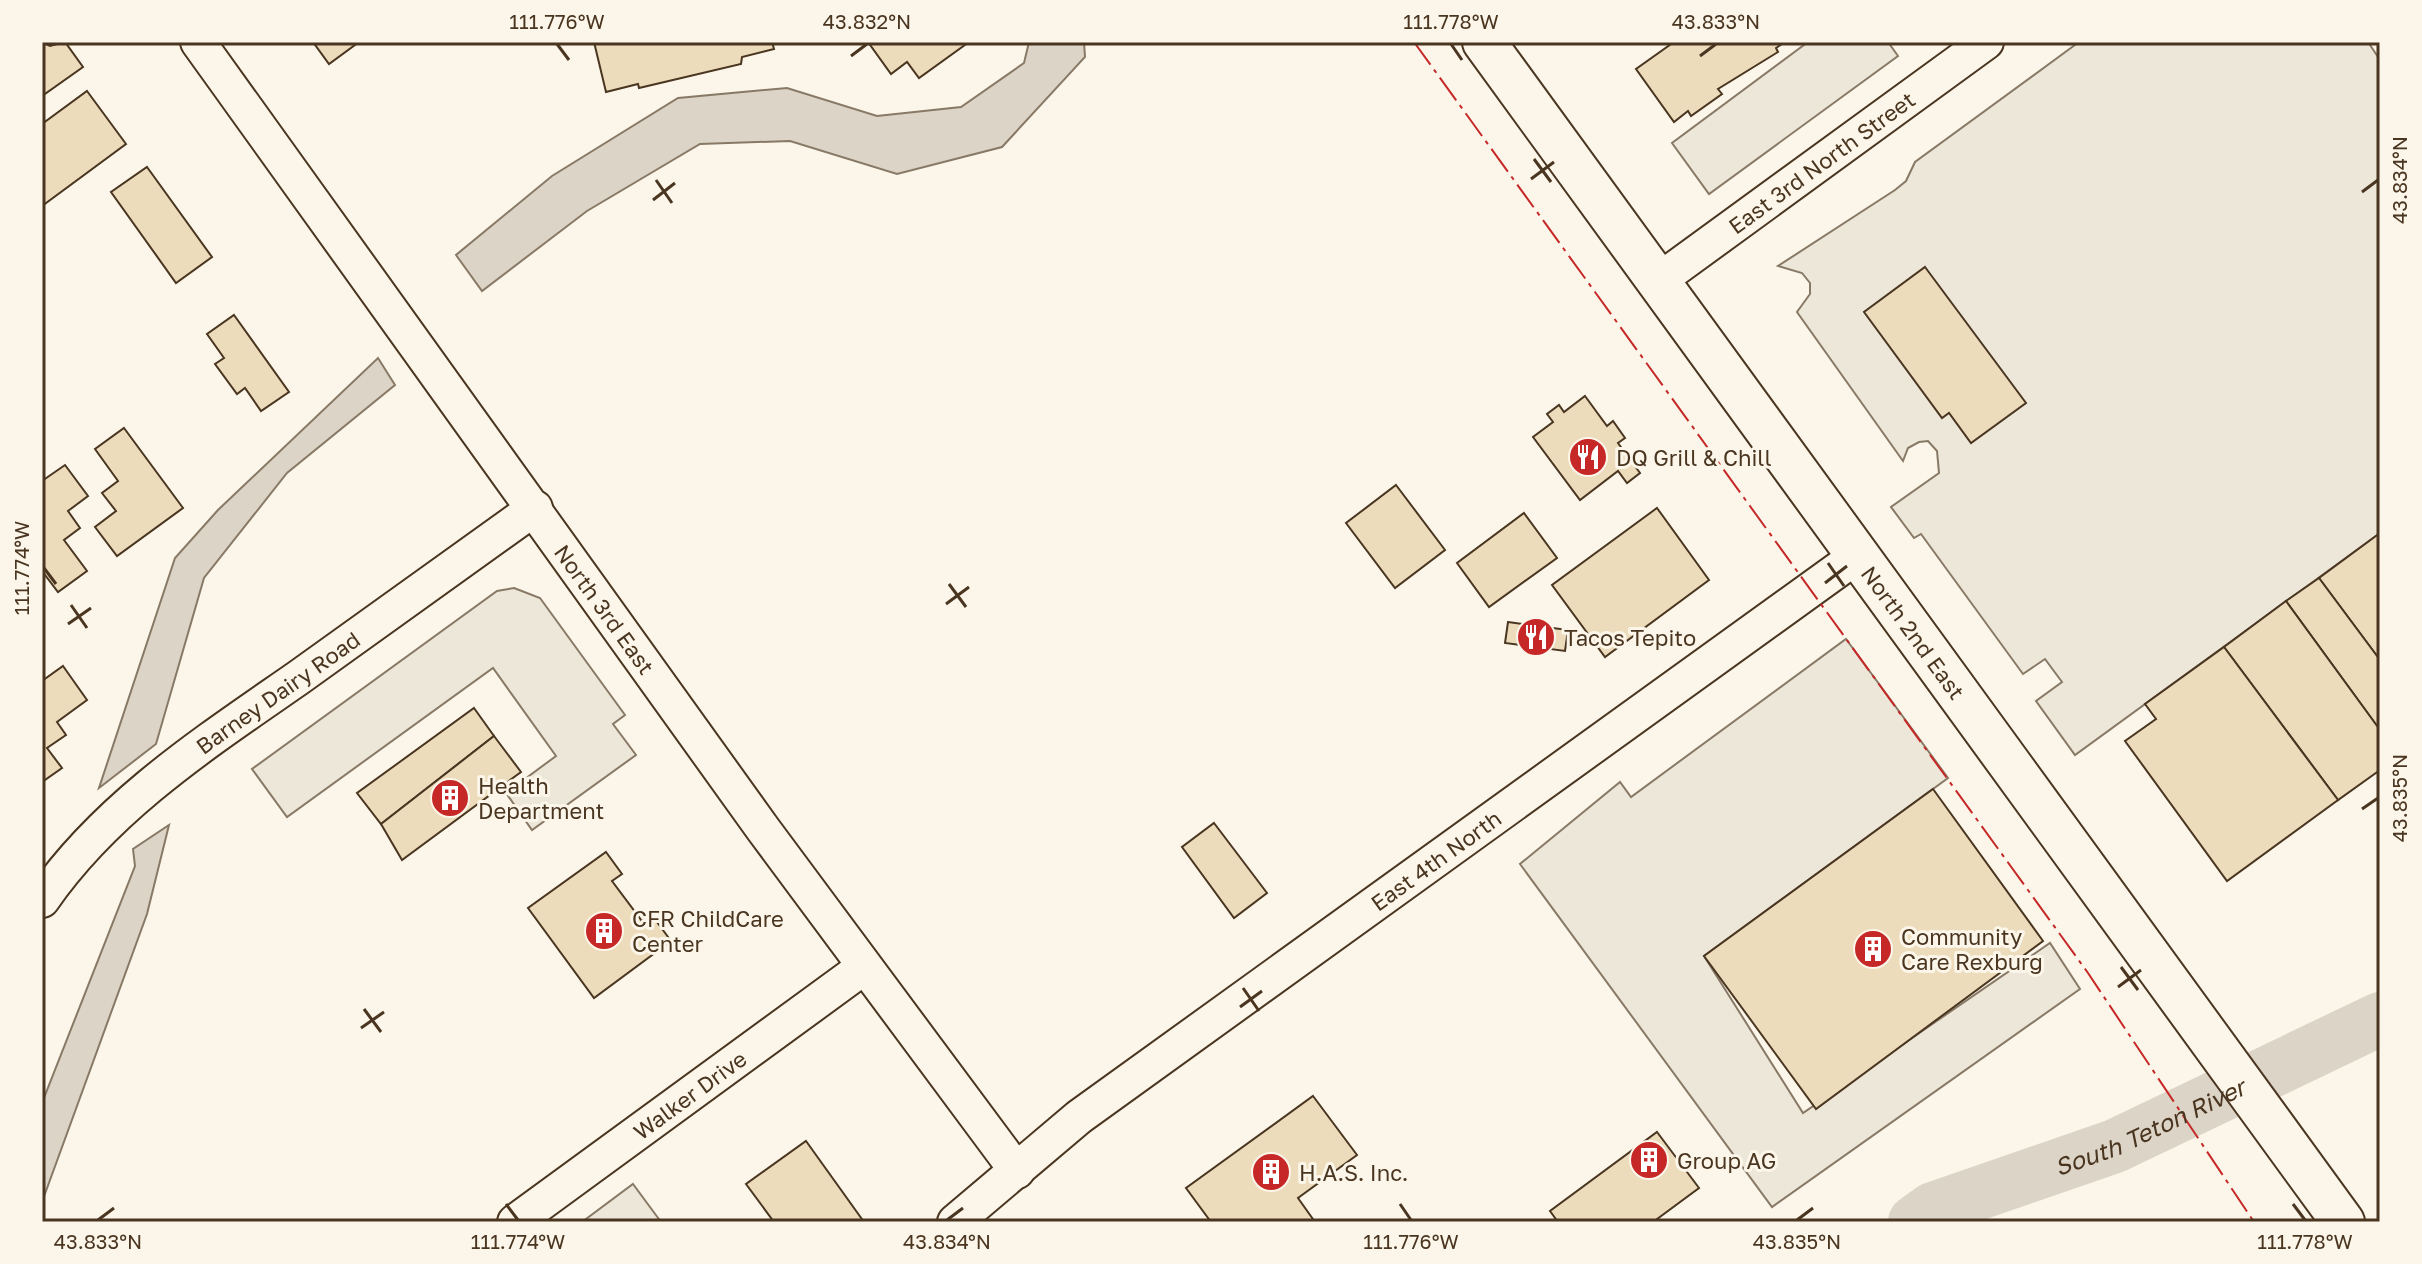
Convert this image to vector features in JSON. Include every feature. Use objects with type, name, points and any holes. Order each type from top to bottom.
[{"type":"main road","name":"North 2nd East","points":[[1484,42],[2343,1222]]},
{"type":"street","name":"North 3rd East","points":[[198,42],[864,967],[1017,1171]]},
{"type":"street","name":"East 3rd North Street","points":[[1658,281],[1986,42]]},
{"type":"street","name":"Barney Dairy Road","points":[[42,900],[60,874],[103,829],[175,764],[535,508]]},
{"type":"street","name":"East 4th North","points":[[955,1222],[1079,1117],[1857,556]]},
{"type":"street","name":"Walker Drive","points":[[515,1222],[864,967]]},
{"type":"shaded area","points":[[1029,42],[1084,42],[1085,57],[1002,147],[897,174],[790,141],[700,144],[587,211],[482,291],[456,255],[552,176],[678,98],[787,88],[877,116],[961,107],[1024,63]]},
{"type":"shaded area","points":[[1808,42],[1888,42],[1898,56],[1709,194],[1672,143]]},
{"type":"shaded area","points":[[2079,42],[2368,42],[2380,60],[2380,533],[2075,755],[2036,701],[2062,682],[2045,659],[2023,674],[1921,534],[1914,538],[1891,507],[1939,473],[1937,451],[1928,441],[1919,442],[1908,448],[1903,461],[1797,312],[1810,294],[1810,283],[1802,273],[1778,266],[1895,190],[1906,181],[1915,162]]},
{"type":"shaded area","points":[[378,358],[395,385],[287,473],[204,578],[156,744],[99,788],[175,558],[218,510]]},
{"type":"shaded area","points":[[514,588],[540,598],[625,715],[613,724],[636,755],[532,830],[506,793],[556,756],[493,668],[287,817],[252,769],[497,591]]},
{"type":"shaded area","points":[[1846,639],[1948,778],[1704,956],[1803,1113],[2050,943],[2080,989],[1772,1207],[1520,864],[1620,782],[1631,797]]},
{"type":"shaded area","points":[[169,825],[147,914],[42,1202],[42,1103],[135,866],[133,849]]},
{"type":"shaded area","points":[[633,1184],[661,1222],[582,1222]]},
{"type":"building","points":[[42,42],[50,46],[65,42],[83,67],[42,96]]},
{"type":"building","points":[[313,42],[359,42],[329,64]]},
{"type":"building","points":[[594,42],[772,42],[774,49],[742,57],[741,64],[639,88],[638,84],[606,92]]},
{"type":"building","points":[[868,42],[969,42],[919,78],[907,62],[891,74]]},
{"type":"building","points":[[1674,42],[1785,42],[1776,48],[1778,52],[1718,89],[1722,94],[1691,116],[1688,111],[1674,122],[1636,69]]},
{"type":"building","points":[[87,91],[126,144],[42,206],[42,124]]},
{"type":"building","points":[[147,167],[212,257],[176,283],[111,192]]},
{"type":"building","points":[[1925,267],[2026,403],[1971,443],[1949,413],[1942,418],[1864,312]]},
{"type":"building","points":[[234,315],[289,392],[261,411],[245,388],[237,394],[215,364],[224,358],[207,334]]},
{"type":"building","name":"DQ Grill & Chill","points":[[1585,396],[1607,426],[1613,421],[1625,438],[1618,443],[1640,473],[1627,483],[1618,471],[1580,500],[1533,437],[1553,422],[1547,414],[1559,405],[1564,412]]},
{"type":"building","points":[[124,428],[183,508],[117,556],[95,527],[116,511],[102,493],[118,481],[95,449]]},
{"type":"building","points":[[65,465],[88,496],[68,511],[80,528],[64,540],[87,571],[58,592],[42,571],[42,481]]},
{"type":"building","points":[[1396,485],[1445,550],[1395,588],[1346,523]]},
{"type":"building","points":[[1657,508],[1709,580],[1605,657],[1552,585]]},
{"type":"building","points":[[1524,513],[1557,558],[1489,607],[1457,563]]},
{"type":"building","points":[[2380,533],[2380,660],[2319,578]]},
{"type":"building","points":[[2319,578],[2380,660],[2380,730],[2286,601]]},
{"type":"building","points":[[2286,601],[2380,730],[2380,770],[2338,800],[2224,647]]},
{"type":"building","name":"Tacos Tepito","points":[[1508,622],[1568,630],[1565,651],[1505,643]]},
{"type":"building","points":[[2224,647],[2338,800],[2227,881],[2125,741],[2156,719],[2145,704]]},
{"type":"building","points":[[63,666],[87,700],[57,722],[66,735],[47,748],[62,768],[42,782],[42,681]]},
{"type":"building","points":[[474,708],[494,736],[381,824],[357,793]]},
{"type":"building","name":"Health Department","points":[[494,736],[521,772],[402,860],[381,824]]},
{"type":"building","name":"Community Care Rexburg","points":[[1933,789],[2043,941],[1816,1109],[1704,956]]},
{"type":"building","points":[[1214,823],[1267,893],[1234,918],[1182,847]]},
{"type":"building","name":"CFR ChildCare Center","points":[[606,852],[622,874],[612,881],[642,921],[651,914],[671,941],[594,998],[528,908]]},
{"type":"building","name":"H.A.S. Inc.","points":[[1313,1096],[1357,1155],[1298,1198],[1315,1222],[1211,1222],[1186,1188]]},
{"type":"building","name":"Group AG","points":[[1657,1132],[1699,1188],[1653,1222],[1558,1222],[1550,1211]]},
{"type":"building","points":[[806,1141],[864,1222],[774,1222],[746,1184]]},
{"type":"waterway","name":"South Teton River","points":[[1915,1222],[1933,1209],[2115,1146],[2380,1019]]},
{"type":"power","points":[[1414,42],[2088,973],[2254,1222]]},
{"type":"place","name":"DQ Grill & Chill","points":[[1588,457]]},
{"type":"place","name":"Tacos Tepito","points":[[1536,637]]},
{"type":"place","name":"Health Department","points":[[450,798]]},
{"type":"place","name":"CFR ChildCare Center","points":[[604,931]]},
{"type":"place","name":"Community Care Rexburg","points":[[1873,949]]},
{"type":"place","name":"Group AG","points":[[1649,1160]]},
{"type":"place","name":"H.A.S. Inc.","points":[[1271,1172]]}]
